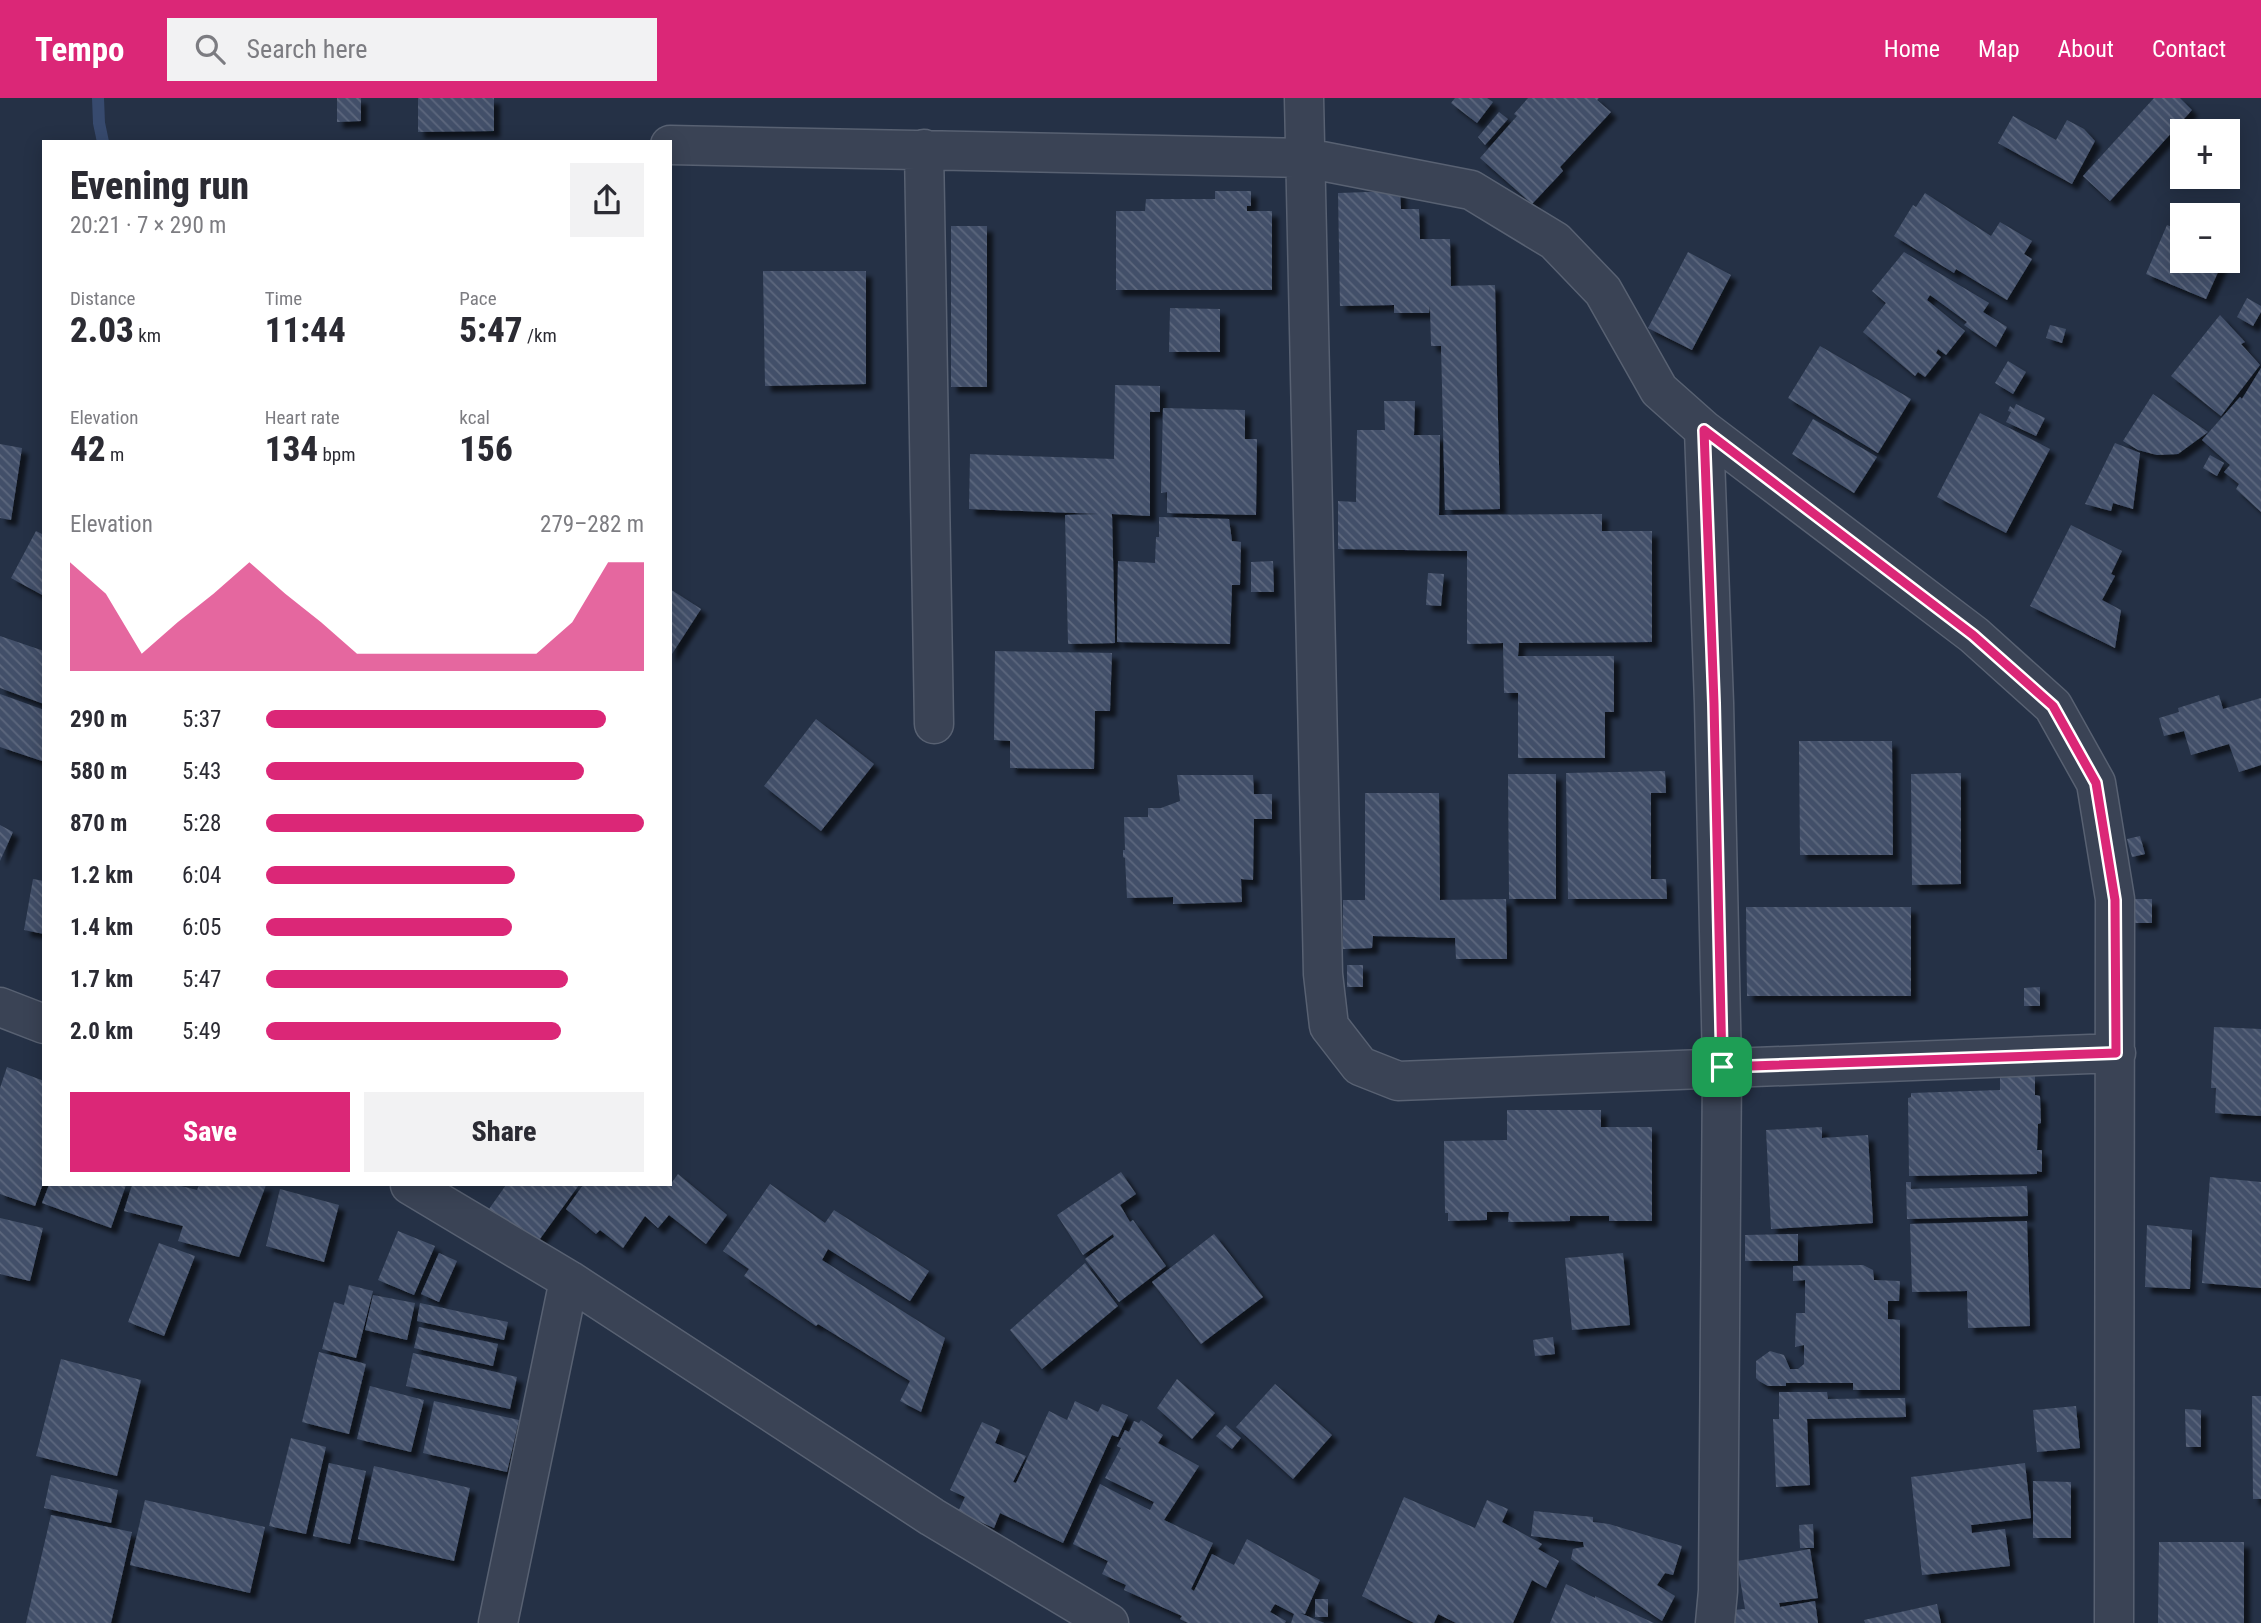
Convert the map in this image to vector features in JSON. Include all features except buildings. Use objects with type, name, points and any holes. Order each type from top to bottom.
[{"type":"street","points":[[1304,98],[1323,974],[1329,1026],[1360,1066],[1398,1080],[2116,1053]]},
{"type":"street","points":[[672,145],[1306,158],[1471,190],[1555,242],[1603,291],[1659,390],[1704,430],[1973,635],[2053,706],[2096,783],[2115,900],[2114,1623]]},
{"type":"street","points":[[924,149],[934,724]]},
{"type":"street","points":[[1704,430],[1714,703],[1722,1067],[1716,1623]]},
{"type":"street","points":[[0,1007],[42,1023]]},
{"type":"street","points":[[412,1186],[569,1280],[932,1517],[1109,1623]]},
{"type":"street","points":[[498,1623],[569,1280]]},
{"type":"waterway","points":[[98,98],[103,140]]},
{"type":"route","points":[[1704,430],[1973,635],[2053,706],[2096,783],[2115,900],[2116,1053],[1722,1067],[1714,703],[1704,430]]}]
